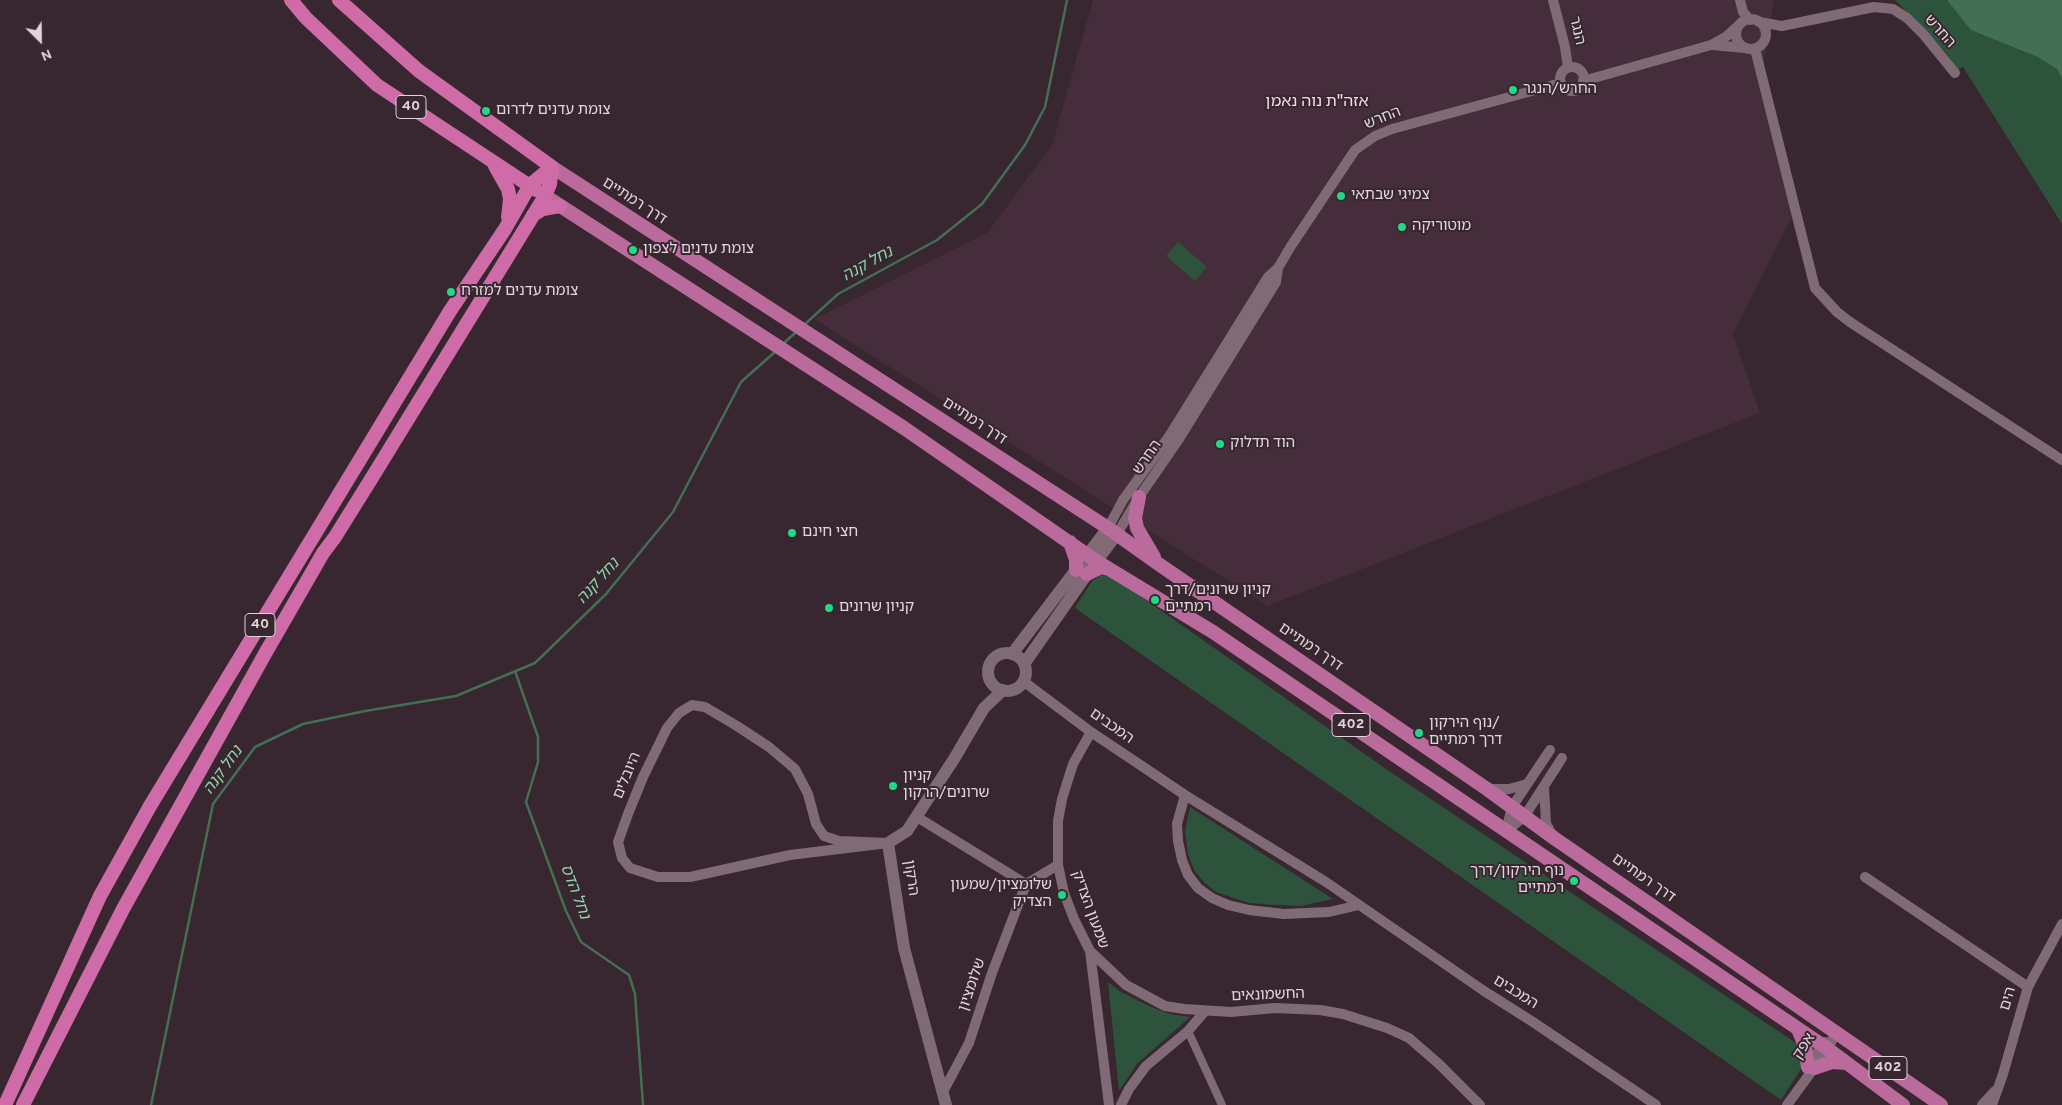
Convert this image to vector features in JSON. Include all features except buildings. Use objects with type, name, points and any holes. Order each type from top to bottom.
[{"type":"highway","name":"40","points":[[291,0],[306,18],[377,85],[545,196]]},
{"type":"highway","name":"40","points":[[339,0],[419,71],[552,167]]},
{"type":"highway","points":[[489,160],[498,169],[508,189],[510,206],[504,229]]},
{"type":"highway","name":"40","points":[[5,1105],[100,896],[150,806],[440,328],[530,185],[552,167]]},
{"type":"highway","name":"40","points":[[23,1105],[123,909],[313,569],[364,491],[545,196],[550,184],[552,167]]},
{"type":"highway","points":[[532,215],[543,209],[560,206]]},
{"type":"main road","name":"דרך רמתיים","points":[[552,167],[1112,531],[1941,1105]]},
{"type":"main road","name":"402","points":[[545,196],[912,434],[1092,558],[1221,637],[1798,1029],[1903,1105]]},
{"type":"main road","points":[[1139,497],[1135,518],[1137,528],[1148,550],[1160,566]]},
{"type":"main road","points":[[1070,542],[1082,572],[1101,567],[1110,569]]},
{"type":"main road","points":[[1798,1029],[1811,1068],[1832,1062],[1847,1063]]},
{"type":"street","name":"הנגר","points":[[1553,0],[1565,47],[1568,68]]},
{"type":"street","points":[[1711,45],[1750,49],[1760,47],[1766,39],[1765,29],[1743,12],[1740,0]]},
{"type":"street","name":"החרש","points":[[1754,21],[1782,26],[1874,7],[1893,9],[1907,18],[1924,35],[1955,73]]},
{"type":"street","points":[[1583,81],[1711,45],[1727,36],[1739,25],[1754,21]]},
{"type":"street","points":[[1739,25],[1736,36],[1740,45],[1750,49]]},
{"type":"street","name":"החרש","points":[[1766,39],[1782,26]]},
{"type":"street","points":[[1750,49],[1815,288],[1837,312],[1850,322],[2062,460]]},
{"type":"street","points":[[1568,68],[1575,68],[1580,72],[1583,81],[1580,88],[1573,91],[1566,89],[1561,83],[1561,74],[1568,68]]},
{"type":"street","name":"החרש","points":[[1112,531],[1123,500],[1170,434],[1268,277],[1278,268],[1351,155],[1367,141],[1406,125],[1561,83]]},
{"type":"street","name":"החרש","points":[[1112,531],[1139,497],[1177,442],[1276,282],[1278,268]]},
{"type":"street","points":[[1024,664],[1082,572],[1112,531]]},
{"type":"street","points":[[1012,654],[1082,572]]},
{"type":"street","points":[[1000,654],[1012,654],[1021,659],[1024,664],[1026,670],[1023,681],[1016,688],[997,687],[988,672],[991,661],[1000,654]]},
{"type":"street","name":"המכבים","points":[[1023,681],[1091,732],[1185,795],[1360,905],[1484,991],[1533,1022],[1641,1101],[1656,1105]]},
{"type":"street","name":"הרקון","points":[[946,1105],[904,948],[888,844],[907,832],[997,687]]},
{"type":"street","name":"היובלים","points":[[692,705],[705,706],[769,747],[795,769],[808,794],[816,824],[824,836],[839,841],[888,844],[790,856],[690,877],[658,877],[630,868],[622,858],[618,842],[643,776],[667,728],[679,713],[692,705]]},
{"type":"street","name":"שמעון הצדיק","points":[[1091,732],[1073,764],[1062,799],[1058,821],[1058,865],[1064,893],[1074,919],[1090,951],[1109,1105]]},
{"type":"street","points":[[1506,831],[1512,807],[1550,750]]},
{"type":"street","points":[[1506,831],[1524,817],[1562,758]]},
{"type":"street","points":[[1487,789],[1508,789],[1527,784]]},
{"type":"street","points":[[1544,787],[1546,822],[1554,838]]},
{"type":"street","points":[[1185,795],[1177,824],[1182,860],[1188,875],[1198,888],[1212,898],[1249,910],[1284,914],[1329,912],[1360,905]]},
{"type":"street","points":[[917,817],[1026,884],[1058,865]]},
{"type":"street","points":[[1865,877],[2028,987]]},
{"type":"street","name":"שלומציון","points":[[943,1092],[970,1043],[992,974],[1026,884]]},
{"type":"street","name":"הים","points":[[1992,1105],[2028,987],[2062,924]]},
{"type":"street","name":"החשמונאים","points":[[1090,951],[1126,985],[1165,1006],[1231,1012],[1300,1008],[1343,1014],[1364,1020],[1409,1038],[1440,1064],[1480,1105]]},
{"type":"street","points":[[1121,1105],[1129,1089],[1146,1066],[1188,1031],[1205,1011]]},
{"type":"street","points":[[1188,1031],[1222,1105]]},
{"type":"street","name":"אפק","points":[[1787,1105],[1824,1047],[1836,1032]]},
{"type":"street","name":"הים","points":[[1982,1105],[1997,1088]]},
{"type":"shaded area","points":[[1093,0],[1774,0],[1763,65],[1799,203],[1733,334],[1760,413],[1268,606],[814,319],[988,232],[1052,145]]},
{"type":"shaded area","points":[[1895,0],[2062,0],[2062,224],[1963,67],[1957,70],[1947,54]]},
{"type":"shaded area","points":[[1947,0],[2062,0],[2062,78],[2057,69],[2038,57],[1971,30]]},
{"type":"shaded area","points":[[1178,242],[1207,267],[1195,281],[1166,256]]},
{"type":"shaded area","points":[[1101,575],[1112,576],[1386,769],[1811,1053],[1781,1100],[1075,608],[1092,581]]},
{"type":"shaded area","points":[[1190,807],[1333,899],[1301,906],[1276,905],[1249,903],[1216,892],[1194,870],[1188,854],[1185,831]]},
{"type":"shaded area","points":[[1108,982],[1121,992],[1151,1007],[1170,1014],[1190,1017],[1137,1064],[1119,1091]]},
{"type":"waterway","name":"נחל קנה","points":[[804,325],[838,294],[937,240],[982,204],[1025,145],[1045,107],[1067,0]]},
{"type":"waterway","name":"נחל קנה","points":[[783,344],[796,332]]},
{"type":"waterway","name":"נחל קנה","points":[[151,1105],[213,804],[255,747],[303,724],[365,711],[456,696],[535,663],[606,594],[673,512],[741,382],[776,351]]},
{"type":"waterway","name":"נחל הדס","points":[[515,671],[538,737],[538,762],[526,802],[566,911],[581,942],[629,975],[635,994],[643,1105]]},
{"type":"place","name":"החרש/הנגר","points":[[1513,90]]},
{"type":"place","name":"צומת עדנים לדרום","points":[[486,111]]},
{"type":"place","name":"צמיגי שבתאי","points":[[1341,196]]},
{"type":"place","name":"מוטוריקה","points":[[1402,227]]},
{"type":"place","name":"צומת עדנים לצפון","points":[[633,250]]},
{"type":"place","name":"צומת עדנים למזרח","points":[[451,292]]},
{"type":"place","name":"הוד תדלוק","points":[[1220,444]]},
{"type":"place","name":"חצי חינם","points":[[792,533]]},
{"type":"place","name":"קניון שרונים/דרך רמתיים","points":[[1155,600]]},
{"type":"place","name":"קניון שרונים","points":[[829,608]]},
{"type":"place","name":"נוף הירקון/ דרך רמתיים","points":[[1419,733]]},
{"type":"place","name":"קניון שרונים/הרקון","points":[[893,786]]},
{"type":"place","name":"נוף הירקון/דרך רמתיים","points":[[1574,881]]},
{"type":"place","name":"שלומציון/שמעון הצדיק","points":[[1062,895]]},
{"type":"district","name":"אזה\"ת נוה נאמן","points":[[1317,103]]}]
